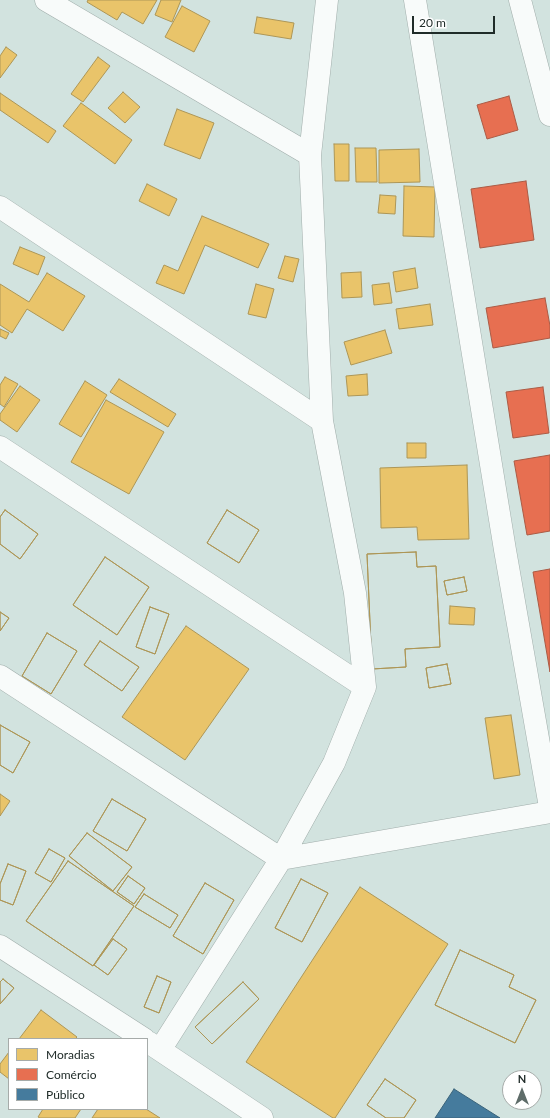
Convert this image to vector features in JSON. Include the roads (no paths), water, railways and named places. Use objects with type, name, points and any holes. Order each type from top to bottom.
[{"type":"street","points":[[46,0],[310,156]]},
{"type":"street","points":[[262,1118],[150,1043],[281,859],[334,763],[365,687],[355,593],[322,421],[310,156],[327,0]]},
{"type":"street","points":[[415,0],[505,550],[550,807]]},
{"type":"street","points":[[520,0],[550,115]]},
{"type":"street","points":[[0,207],[322,421]]},
{"type":"street","points":[[0,447],[365,687]]},
{"type":"street","points":[[0,676],[281,859],[550,812]]},
{"type":"street","points":[[2,951],[142,1038]]}]
